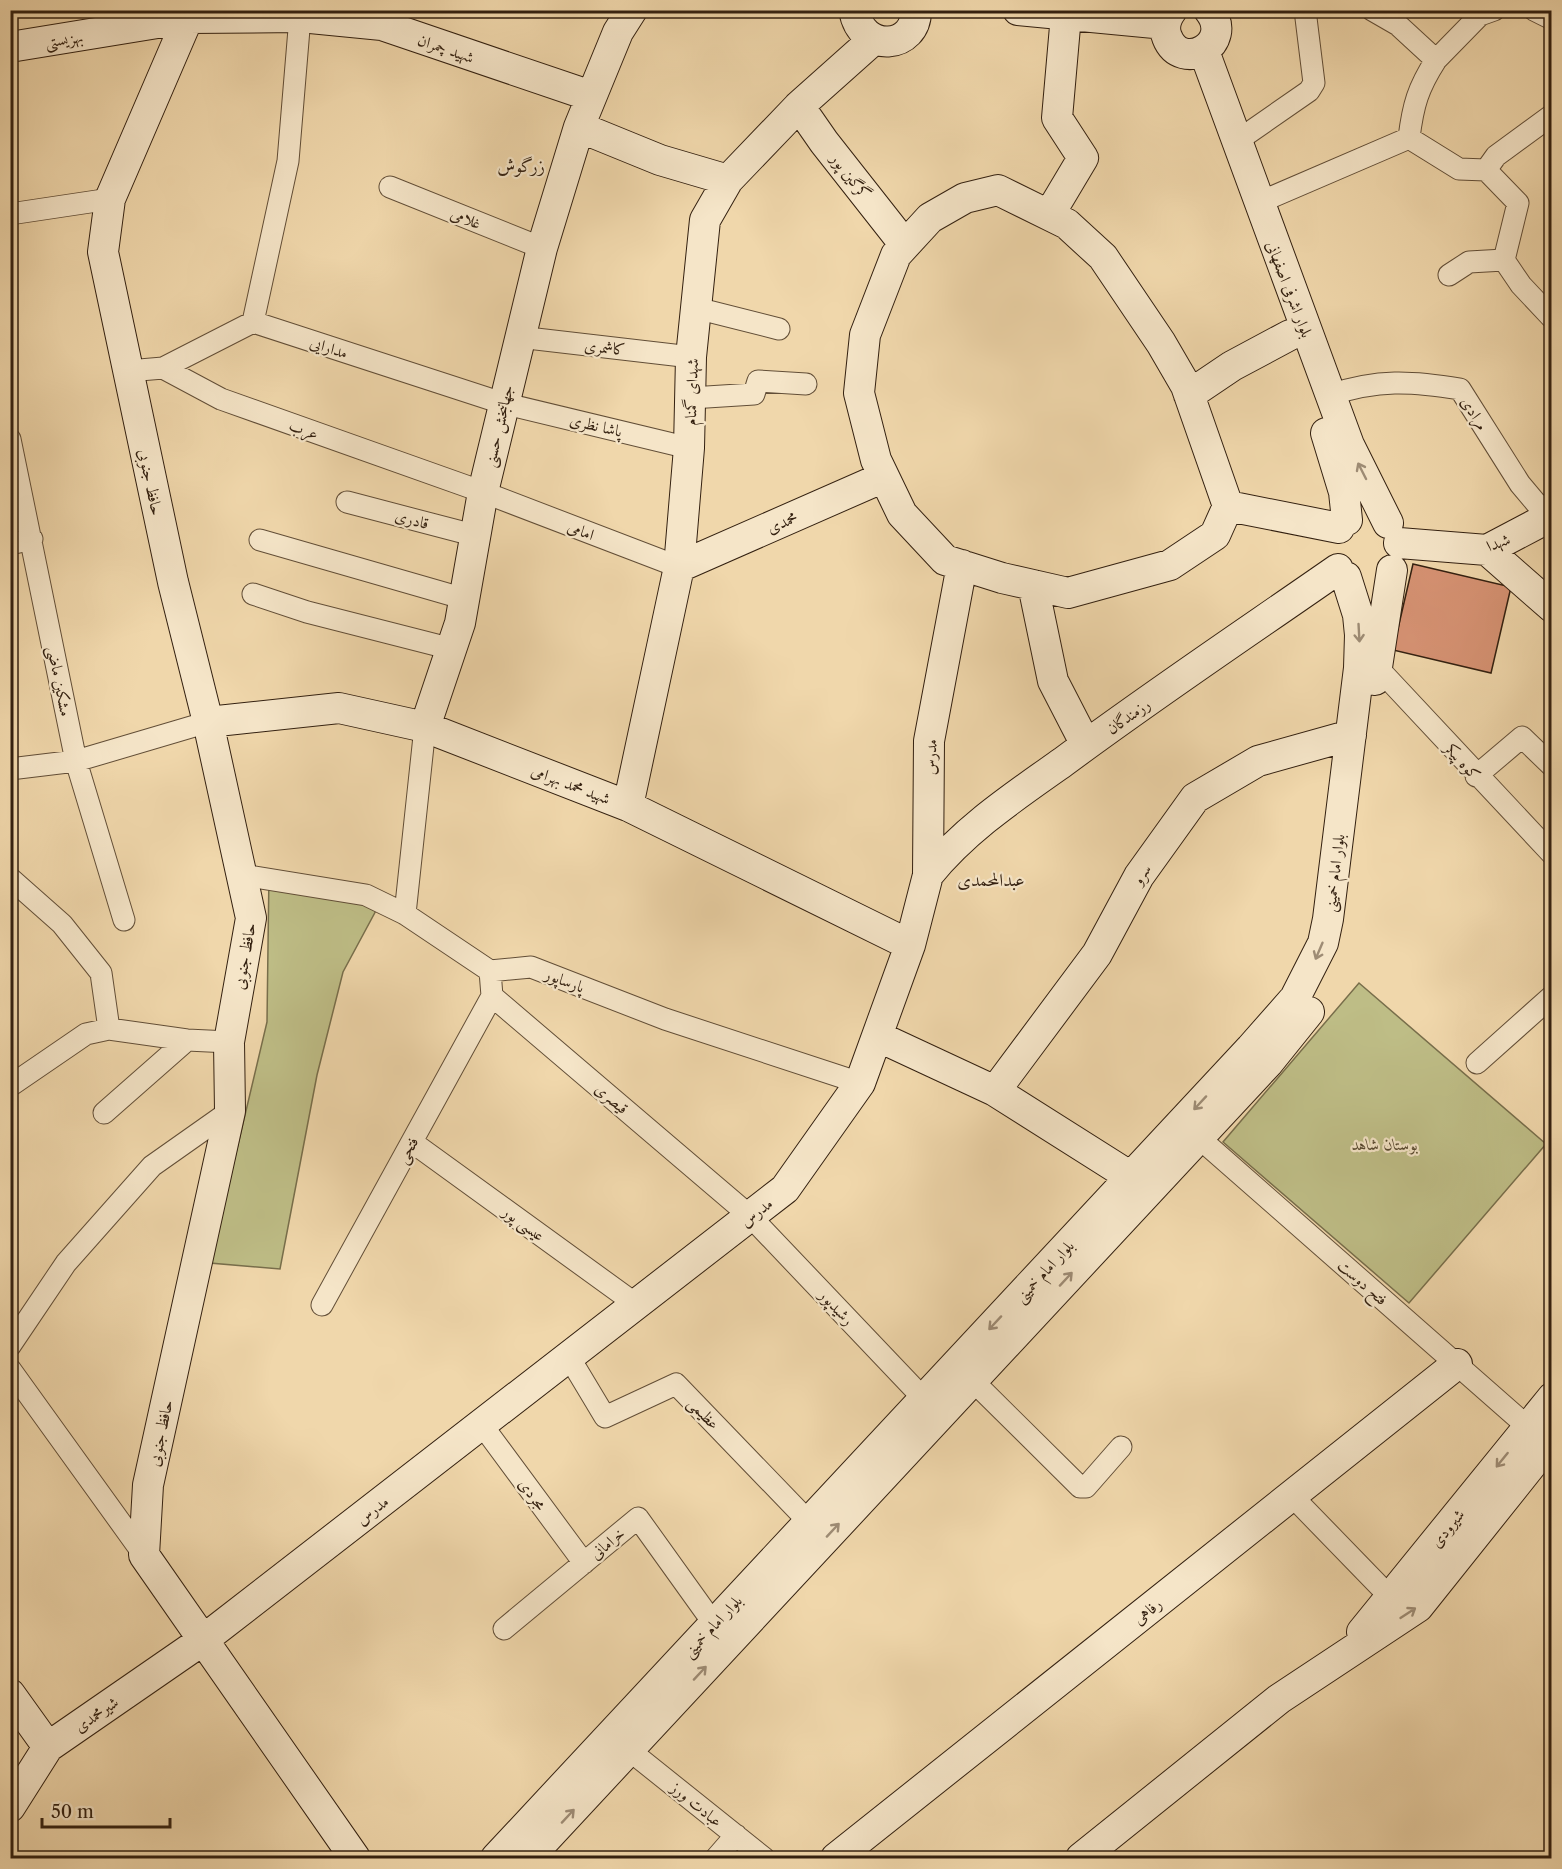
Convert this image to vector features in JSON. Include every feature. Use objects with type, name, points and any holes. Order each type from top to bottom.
[{"type":"street","points":[[632,10],[618,32],[579,127],[660,160],[728,180]]},
{"type":"street","points":[[848,11],[859,29],[873,40],[891,42],[907,35],[916,19],[916,10]]},
{"type":"street","points":[[1018,10],[1066,15],[1169,17],[1168,41],[1208,30]]},
{"type":"street","points":[[1237,141],[1309,91],[1314,83],[1305,10]]},
{"type":"street","points":[[1372,10],[1398,25],[1436,60]]},
{"type":"street","points":[[1409,138],[1413,103],[1421,82],[1436,60],[1480,15],[1494,10]]},
{"type":"street","points":[[1534,10],[1551,19]]},
{"type":"street","name":"شهید چمران","points":[[188,14],[300,17],[382,26],[591,96]]},
{"type":"street","name":"بهزیستی","points":[[10,47],[188,14]]},
{"type":"street","name":"حافظ جنوبی","points":[[144,1555],[148,1485],[230,1111],[229,1042],[251,918],[208,722],[173,582],[103,252],[110,199],[188,14]]},
{"type":"street","points":[[1049,215],[1083,158],[1057,118],[1066,15]]},
{"type":"street","points":[[128,371],[163,368],[252,322],[288,161],[300,17]]},
{"type":"street","name":"بلوار اشرفی اصفهانی","points":[[1208,30],[1237,141],[1258,203],[1349,446],[1393,545]]},
{"type":"street","name":"بلوار اشرفی اصفهانی","points":[[1208,30],[1290,335],[1331,446],[1344,492],[1343,524]]},
{"type":"street","name":"شهدای گمنام","points":[[628,806],[679,567],[689,448],[691,357],[705,220],[728,180],[799,106],[873,40]]},
{"type":"street","name":"گرگین پور","points":[[799,106],[824,142],[905,245]]},
{"type":"street","points":[[1486,170],[1496,156],[1551,115]]},
{"type":"street","name":"جهانبخش حسنی","points":[[425,727],[452,649],[465,599],[483,492],[502,403],[542,248],[579,127]]},
{"type":"street","points":[[1409,138],[1459,170],[1486,170],[1518,203],[1504,260],[1521,285],[1551,318]]},
{"type":"street","points":[[1258,203],[1409,138]]},
{"type":"street","name":"غلامی","points":[[390,187],[542,248]]},
{"type":"street","points":[[998,190],[1049,215],[1067,224],[1102,257],[1161,343],[1189,395],[1228,506],[1215,535],[1170,565],[1068,593],[945,560],[902,513],[876,460],[859,393],[865,335],[896,255],[930,218],[965,198],[998,190]]},
{"type":"street","points":[[10,214],[110,199]]},
{"type":"street","points":[[1449,275],[1469,262],[1504,260]]},
{"type":"street","points":[[696,308],[779,329]]},
{"type":"street","name":"مدارایی","points":[[252,322],[502,403]]},
{"type":"street","points":[[1189,395],[1232,366],[1290,335]]},
{"type":"street","name":"کاشمری","points":[[519,337],[691,357]]},
{"type":"street","name":"عرب","points":[[163,368],[221,399],[483,492]]},
{"type":"street","points":[[690,398],[754,394],[758,381],[806,384]]},
{"type":"street","name":"مرادی","points":[[1330,395],[1363,384],[1419,382],[1460,389],[1520,484],[1549,511]]},
{"type":"street","name":"پاشا نظری","points":[[502,403],[689,448]]},
{"type":"street","name":"مشکین ماضی","points":[[10,439],[76,761],[123,920]]},
{"type":"street","name":"محمدی","points":[[679,567],[884,477]]},
{"type":"street","name":"امامی","points":[[483,492],[679,567]]},
{"type":"street","name":"قادری","points":[[347,502],[477,537]]},
{"type":"street","points":[[1228,506],[1343,524],[1368,514],[1393,545],[1375,581],[1355,581],[1342,573],[1331,548],[1343,524]]},
{"type":"street","name":"شهدا","points":[[1393,545],[1487,550],[1540,522],[1549,511]]},
{"type":"street","points":[[10,544],[32,539]]},
{"type":"street","points":[[260,540],[465,599]]},
{"type":"street","name":"بلوار امام خمینی","points":[[528,1858],[1268,1063],[1312,1008],[1342,948],[1393,545]]},
{"type":"street","points":[[1487,550],[1551,607]]},
{"type":"street","name":"مدرس","points":[[203,1640],[785,1189],[860,1083],[879,1037],[910,945],[928,875],[929,741],[962,565]]},
{"type":"street","name":"بلوار امام خمینی","points":[[496,1858],[1287,1007],[1312,967],[1323,943],[1328,919],[1351,735],[1360,635],[1354,596],[1342,573]]},
{"type":"street","name":"رزمندگان","points":[[928,875],[946,852],[989,816],[1086,745],[1342,573]]},
{"type":"street","points":[[1033,585],[1053,681],[1086,745]]},
{"type":"street","points":[[253,594],[307,612],[452,649]]},
{"type":"street","name":"کوه پیکر","points":[[1377,667],[1551,854]]},
{"type":"street","name":"شهید محمد بهرامی","points":[[208,722],[339,708],[425,727],[628,806],[910,945]]},
{"type":"street","points":[[10,769],[76,761],[208,722]]},
{"type":"street","points":[[405,914],[425,727]]},
{"type":"street","name":"سرو","points":[[995,1092],[1096,954],[1139,876],[1195,798],[1258,761],[1351,735]]},
{"type":"street","points":[[1476,776],[1522,737],[1551,766]]},
{"type":"street","points":[[243,875],[366,895],[405,914],[490,971],[492,996]]},
{"type":"street","points":[[10,878],[62,924],[101,973],[109,1029]]},
{"type":"street","name":"پارساپور","points":[[490,971],[531,967],[665,1019],[860,1083]]},
{"type":"street","name":"فتحی","points":[[322,1305],[492,996]]},
{"type":"street","name":"قیصری","points":[[492,996],[750,1216]]},
{"type":"street","points":[[1477,1063],[1551,996]]},
{"type":"street","points":[[10,1086],[86,1035],[109,1029],[187,1041],[229,1042]]},
{"type":"street","points":[[879,1037],[995,1092],[1131,1177]]},
{"type":"street","points":[[104,1113],[187,1041]]},
{"type":"street","points":[[10,1346],[66,1263],[152,1166],[230,1111]]},
{"type":"street","name":"فتح دوست","points":[[1198,1137],[1457,1364],[1540,1433]]},
{"type":"street","name":"عیسی پور","points":[[412,1142],[637,1305]]},
{"type":"street","name":"رشیدپور","points":[[750,1216],[924,1399]]},
{"type":"street","name":"عظیمی","points":[[569,1357],[605,1417],[675,1384],[809,1522]]},
{"type":"street","name":"رفاهی","points":[[836,1858],[1457,1364]]},
{"type":"street","points":[[10,1369],[144,1555],[355,1858]]},
{"type":"street","points":[[972,1380],[1080,1487],[1086,1487],[1121,1447]]},
{"type":"street","name":"شیرودی","points":[[1081,1858],[1279,1699],[1418,1606],[1540,1433],[1551,1398]]},
{"type":"street","name":"مجردی","points":[[482,1425],[584,1563]]},
{"type":"street","name":"شیرودی","points":[[1341,1657],[1391,1598],[1540,1433]]},
{"type":"street","points":[[1292,1496],[1391,1598]]},
{"type":"street","name":"خرامانی","points":[[504,1629],[638,1518],[714,1624]]},
{"type":"street","name":"شیرمحمدی","points":[[10,1807],[48,1747],[203,1640]]},
{"type":"street","points":[[10,1694],[48,1747]]},
{"type":"street","name":"عبادت ورز","points":[[629,1750],[764,1858]]},
{"type":"street","points":[[716,1858],[736,1835]]},
{"type":"green space","points":[[269,873],[379,905],[343,972],[317,1075],[280,1269],[210,1263],[267,1022]]},
{"type":"green space","name":"بوستان شاهد","points":[[1359,983],[1546,1144],[1409,1303],[1223,1142]]},
{"type":"building","points":[[1413,564],[1511,587],[1491,673],[1393,650]]},
{"type":"district","name":"زرگوش","points":[[521,166]]},
{"type":"district","name":"عبدالمحمدی","points":[[991,880]]}]
